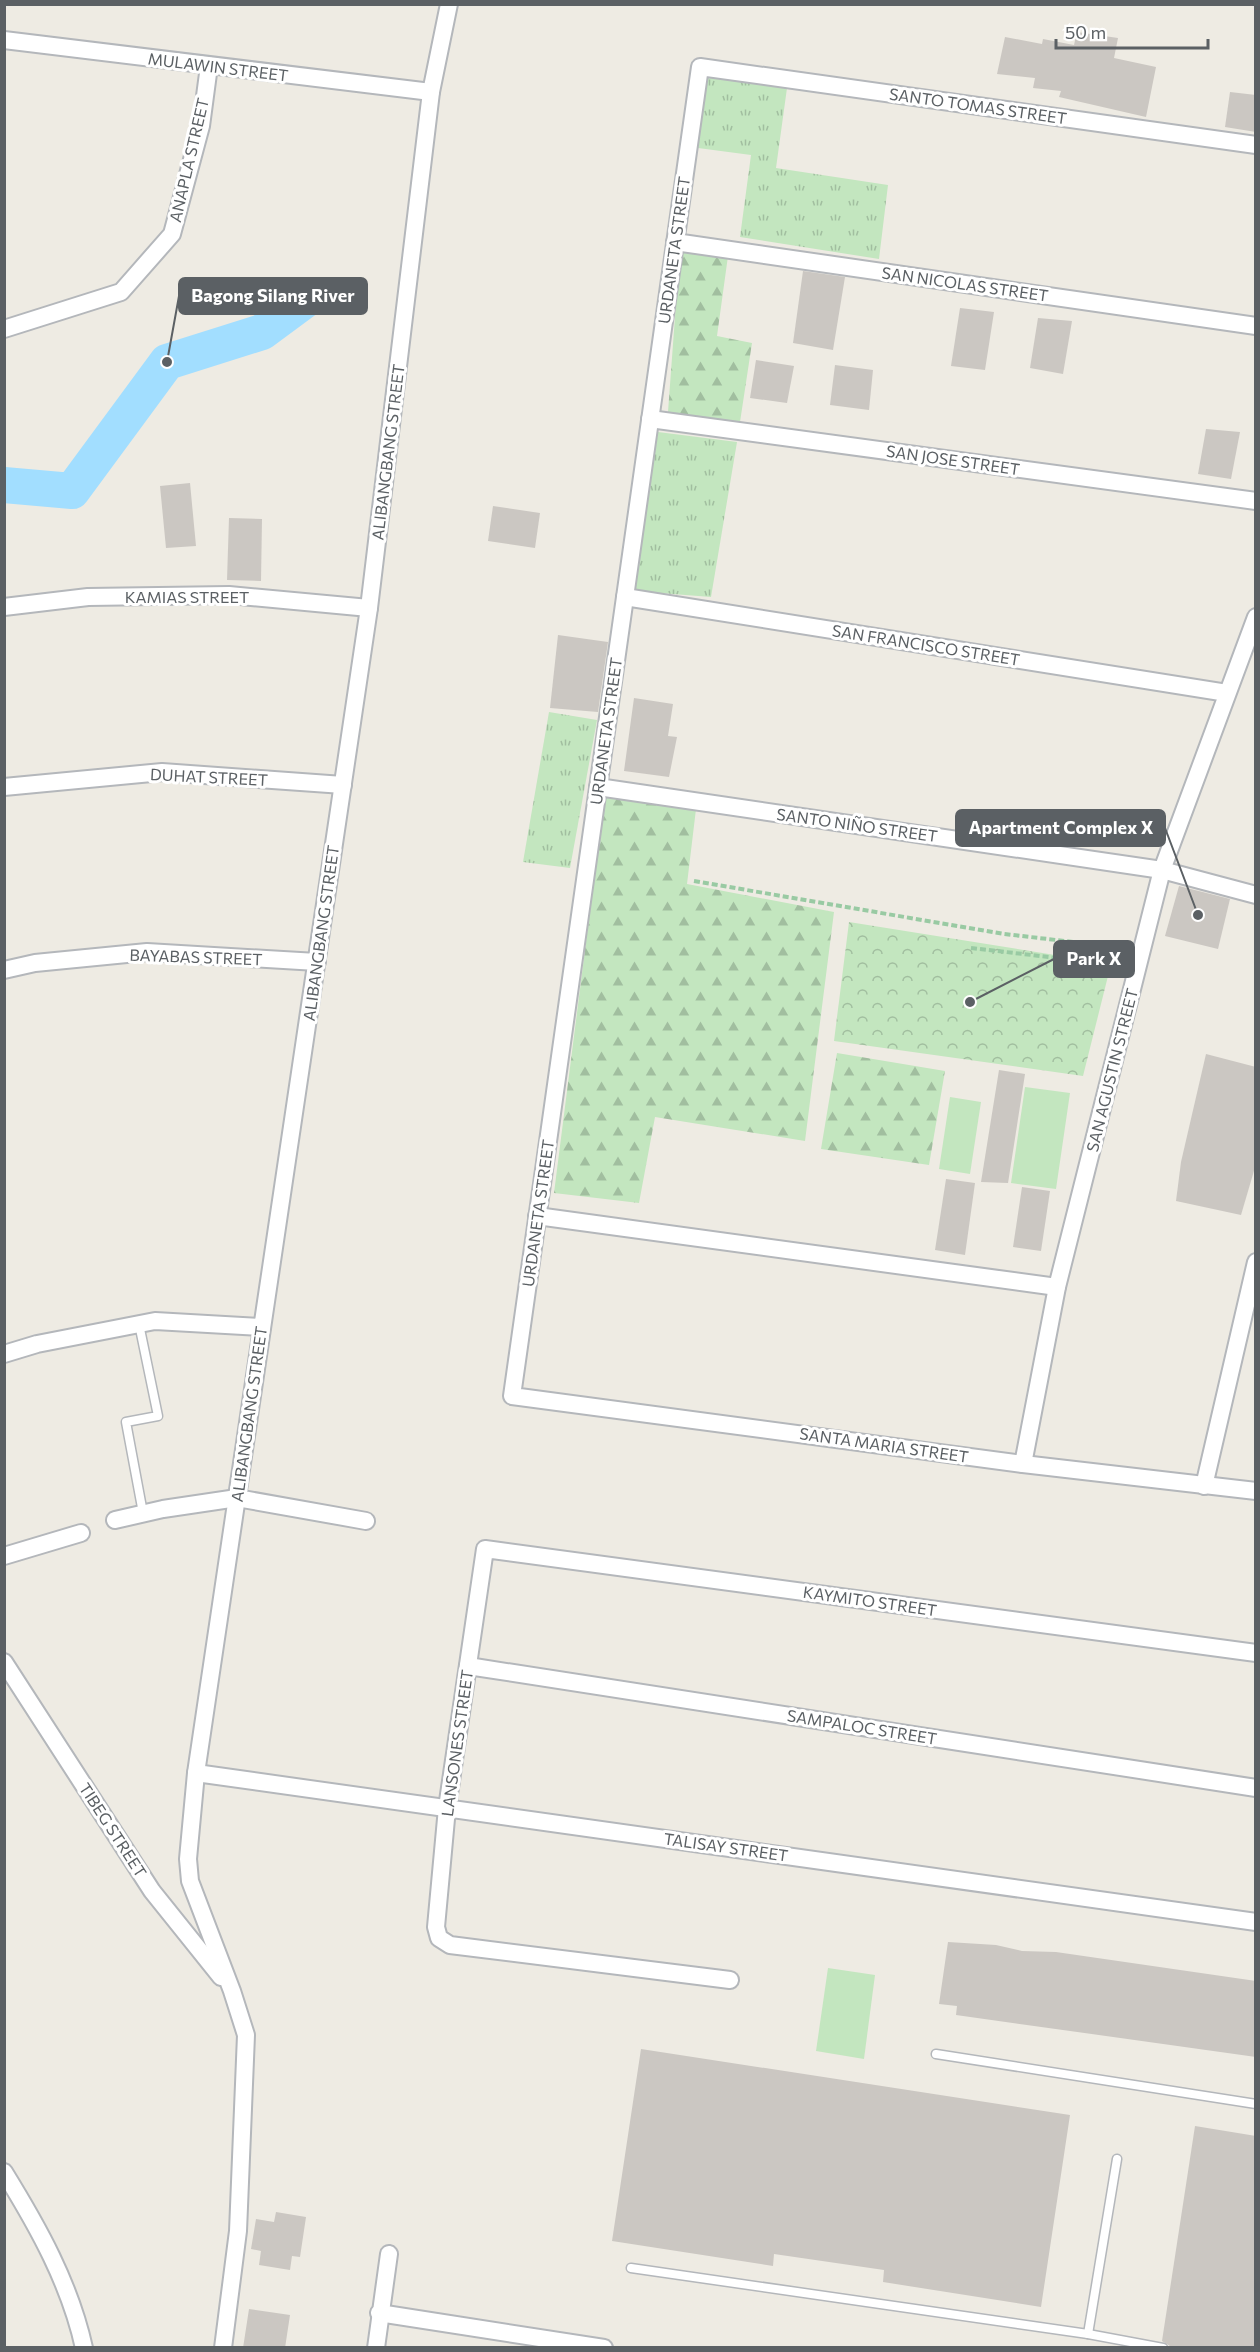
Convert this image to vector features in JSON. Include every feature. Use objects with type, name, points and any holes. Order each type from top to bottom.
[{"type":"street","name":"ALIBANGBANG STREET","points":[[223,2348],[238,2231],[246,2035],[232,1991],[190,1881],[188,1859],[196,1773],[369,608],[431,92],[449,4]]},
{"type":"street","name":"MULAWIN STREET","points":[[4,40],[431,92]]},
{"type":"street","name":"ANAPLA STREET","points":[[4,329],[121,292],[172,234],[201,126],[209,66]]},
{"type":"street","name":"SANTO TOMAS STREET","points":[[700,67],[1256,145]]},
{"type":"street","name":"URDANETA STREET","points":[[512,1395],[700,67]]},
{"type":"street","name":"SAN NICOLAS STREET","points":[[675,242],[1256,326]]},
{"type":"street","name":"SAN JOSE STREET","points":[[650,419],[1256,501]]},
{"type":"street","name":"KAMIAS STREET","points":[[4,607],[88,597],[229,595],[369,608]]},
{"type":"street","name":"SAN FRANCISCO STREET","points":[[625,597],[1227,693]]},
{"type":"street","name":"SAN AGUSTIN STREET","points":[[1023,1464],[1057,1287],[1162,870],[1256,617]]},
{"type":"street","name":"DUHAT STREET","points":[[4,787],[162,772],[343,785]]},
{"type":"street","name":"SANTO NIÑO STREET","points":[[598,787],[1162,870],[1256,896]]},
{"type":"street","name":"BAYABAS STREET","points":[[4,970],[35,963],[147,952],[317,962]]},
{"type":"street","points":[[537,1216],[1057,1287]]},
{"type":"street","points":[[1204,1486],[1256,1263]]},
{"type":"street","points":[[4,1354],[37,1344],[155,1321],[262,1327]]},
{"type":"street","name":"SANTA MARIA STREET","points":[[512,1395],[1023,1464],[1256,1491]]},
{"type":"street","points":[[115,1520],[143,1513],[237,1498],[366,1521]]},
{"type":"street","points":[[4,1556],[81,1533]]},
{"type":"street","name":"KAYMITO STREET","points":[[485,1549],[1256,1653]]},
{"type":"street","name":"LANSONES STREET","points":[[485,1549],[447,1808],[436,1927],[439,1938],[450,1945],[730,1980]]},
{"type":"street","name":"TIBEG STREET","points":[[4,1662],[152,1891],[232,1991]]},
{"type":"street","name":"SAMPALOC STREET","points":[[468,1666],[1256,1788]]},
{"type":"street","name":"TALISAY STREET","points":[[196,1773],[1256,1922]]},
{"type":"street","points":[[4,2172],[35,2223],[58,2270],[78,2321],[84,2348]]},
{"type":"street","points":[[376,2348],[379,2313],[389,2254]]},
{"type":"street","points":[[379,2313],[604,2348]]},
{"type":"lane","points":[[139,1324],[158,1416],[126,1422],[143,1513]]},
{"type":"lane","points":[[936,2054],[1256,2104]]},
{"type":"lane","points":[[1088,2334],[1118,2159]]},
{"type":"lane","points":[[631,2268],[1088,2334],[1163,2348]]},
{"type":"path","points":[[694,881],[1005,934],[1142,950]]},
{"type":"path","points":[[971,948],[1049,957],[1136,973]]},
{"type":"green space","points":[[706,75],[787,88],[776,168],[888,185],[879,259],[740,237],[751,155],[698,148]]},
{"type":"green space","points":[[680,249],[728,256],[717,336],[752,343],[740,422],[668,412]]},
{"type":"green space","points":[[658,432],[737,442],[711,597],[634,591]]},
{"type":"green space","points":[[549,712],[597,720],[570,868],[523,862]]},
{"type":"green space","points":[[605,793],[696,809],[687,884],[834,912],[805,1141],[655,1117],[639,1203],[554,1193]]},
{"type":"green space","points":[[849,922],[1111,964],[1083,1076],[834,1041]]},
{"type":"green space","points":[[837,1053],[945,1071],[929,1165],[821,1149]]},
{"type":"green space","points":[[1025,1087],[1070,1093],[1056,1189],[1011,1183]]},
{"type":"green space","points":[[950,1097],[981,1102],[970,1174],[939,1169]]},
{"type":"green space","points":[[828,1968],[875,1975],[864,2059],[816,2051]]},
{"type":"building","points":[[1077,32],[1118,38],[1114,58],[1156,67],[1146,117],[1059,97],[1061,91],[1033,88],[1035,78],[997,74],[1005,37],[1042,44],[1043,39],[1074,45]]},
{"type":"building","points":[[1230,92],[1256,95],[1256,132],[1225,127]]},
{"type":"building","points":[[803,271],[845,277],[833,350],[793,343]]},
{"type":"building","points":[[960,308],[994,312],[985,370],[951,366]]},
{"type":"building","points":[[1038,318],[1072,321],[1063,374],[1030,368]]},
{"type":"building","points":[[756,360],[794,366],[787,403],[750,398]]},
{"type":"building","points":[[835,365],[873,370],[869,410],[830,405]]},
{"type":"building","points":[[1206,429],[1240,432],[1231,479],[1198,474]]},
{"type":"building","points":[[190,483],[196,546],[166,548],[160,486]]},
{"type":"building","points":[[493,506],[540,513],[535,548],[488,541]]},
{"type":"building","points":[[229,518],[262,519],[261,581],[227,580]]},
{"type":"building","points":[[558,635],[608,642],[598,712],[550,708]]},
{"type":"building","points":[[634,698],[673,704],[668,736],[677,737],[669,777],[624,771]]},
{"type":"building","points":[[1179,886],[1230,899],[1218,949],[1165,936]]},
{"type":"building","points":[[1206,1054],[1256,1067],[1256,1164],[1241,1215],[1176,1201],[1181,1162]]},
{"type":"building","points":[[999,1070],[1025,1074],[1008,1183],[981,1182]]},
{"type":"building","points":[[946,1179],[975,1183],[965,1255],[935,1250]]},
{"type":"building","points":[[1022,1187],[1050,1191],[1041,1251],[1013,1247]]},
{"type":"building","points":[[948,1942],[996,1945],[1022,1951],[1056,1952],[1256,1981],[1256,2057],[956,2015],[957,2006],[939,2004]]},
{"type":"building","points":[[641,2049],[1070,2115],[1041,2307],[883,2282],[884,2270],[774,2254],[773,2266],[612,2241]]},
{"type":"building","points":[[1195,2126],[1256,2136],[1256,2348],[1173,2348],[1162,2341]]},
{"type":"building","points":[[276,2212],[306,2217],[300,2257],[292,2256],[290,2270],[259,2265],[261,2251],[251,2249],[256,2219],[274,2222]]},
{"type":"building","points":[[249,2309],[290,2315],[285,2348],[243,2348]]},
{"type":"waterway","points":[[4,485],[72,491],[167,362],[262,332],[308,298]]},
{"type":"place","name":"Bagong Silang River","points":[[167,362]]},
{"type":"place","name":"Apartment Complex X","points":[[1198,915]]},
{"type":"place","name":"Park X","points":[[970,1002]]}]
